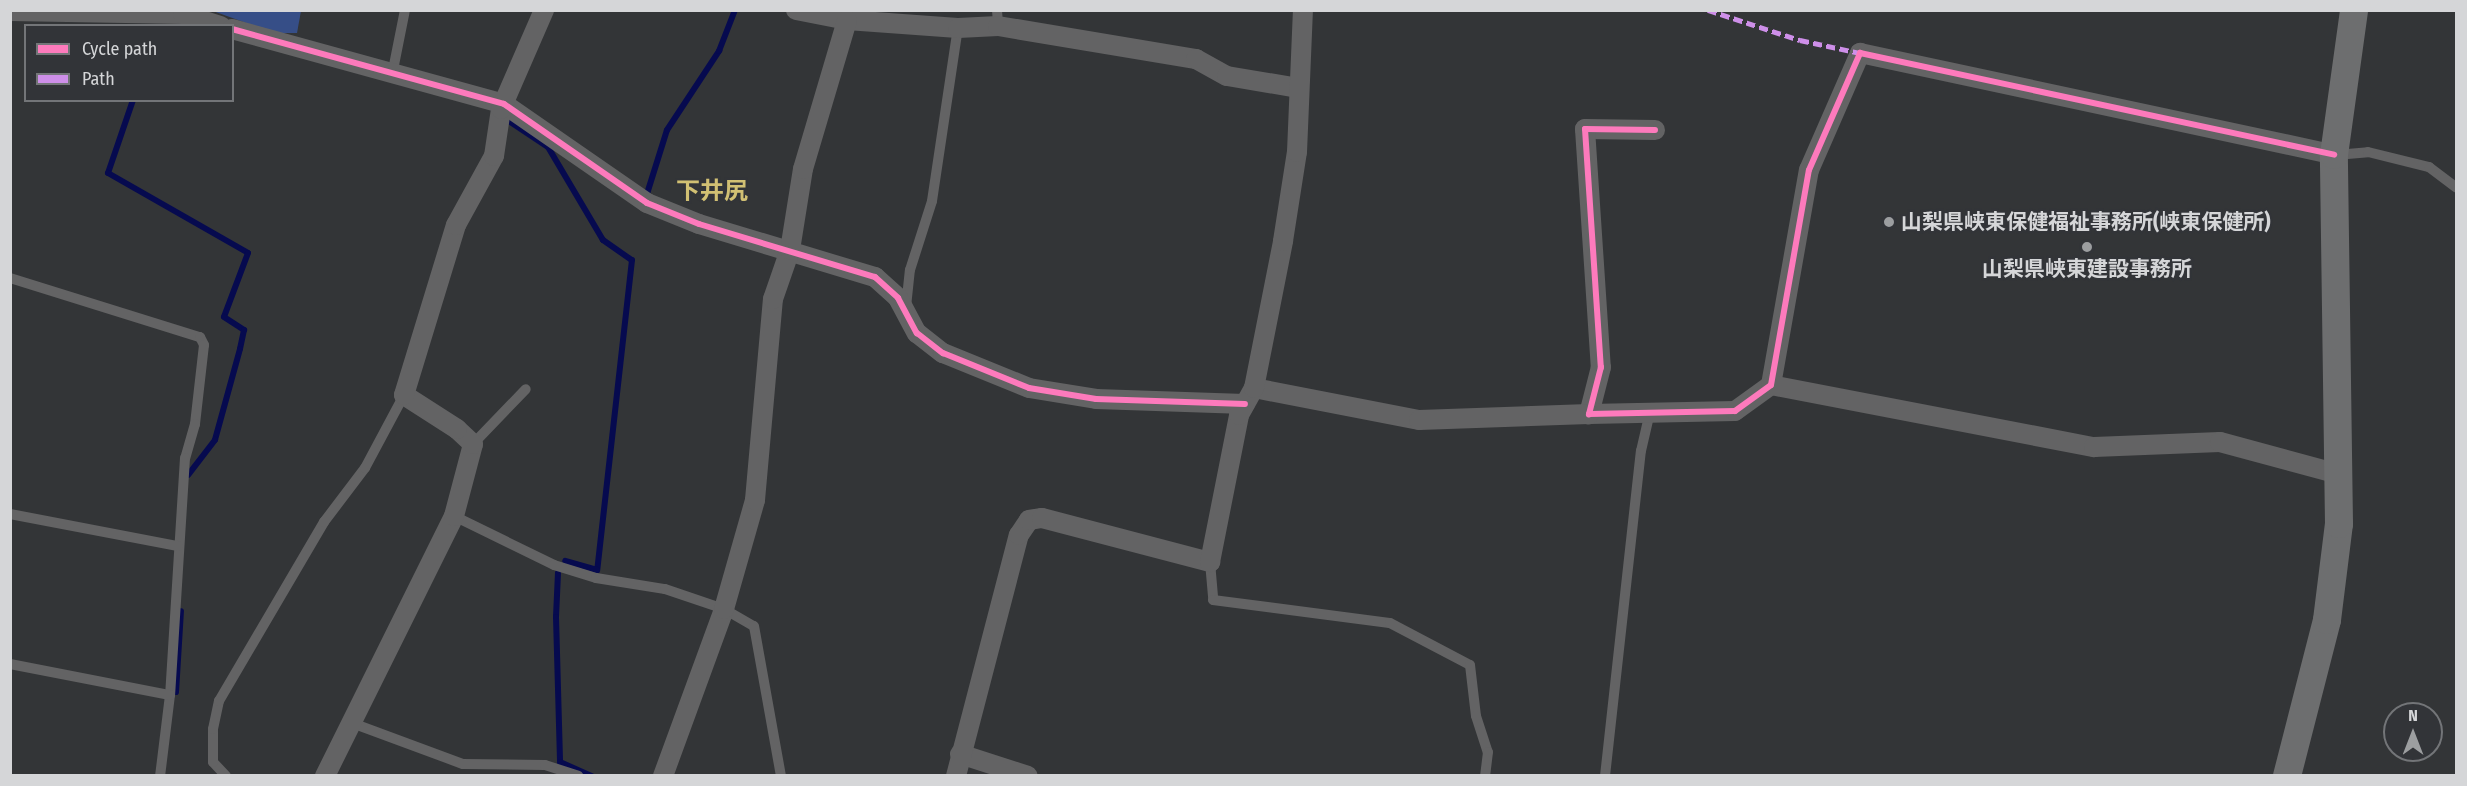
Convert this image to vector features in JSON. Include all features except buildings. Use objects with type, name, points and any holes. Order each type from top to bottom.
[{"type":"street","points":[[325,776],[454,516],[473,444],[457,429],[405,395],[456,225],[494,156],[502,107],[544,10]]},
{"type":"street","points":[[796,10],[848,21],[958,28],[997,18],[1196,59],[1227,76],[1299,88]]},
{"type":"street","points":[[956,776],[1019,535],[1029,520],[1041,518],[1210,562],[1239,415],[1249,396],[1295,163],[1303,10]]},
{"type":"street","points":[[2287,776],[2327,620],[2339,524],[2334,155],[2354,10]]},
{"type":"street","points":[[10,11],[183,14],[215,24]]},
{"type":"street","points":[[663,776],[724,609],[755,500],[773,299],[790,250],[802,169],[848,21]]},
{"type":"street","points":[[234,30],[502,107],[647,203],[699,224],[875,276],[898,298],[917,333],[943,353],[1029,388],[1096,399],[1249,396],[1419,420],[1735,411],[1771,385],[1809,170],[1860,53],[2334,155]]},
{"type":"street","points":[[1589,414],[1601,367],[1585,129],[1655,130]]},
{"type":"street","points":[[1771,385],[2094,447],[2220,442],[2339,474]]},
{"type":"street","points":[[960,754],[1029,776]]},
{"type":"lane","points":[[392,76],[405,10]]},
{"type":"lane","points":[[905,311],[910,270],[932,201],[958,28]]},
{"type":"lane","points":[[2334,155],[2368,152],[2429,167],[2457,187]]},
{"type":"lane","points":[[10,278],[201,337],[204,345],[195,424],[185,458],[170,695],[160,776]]},
{"type":"lane","points":[[473,444],[526,389]]},
{"type":"lane","points":[[226,776],[213,762],[213,729],[219,702],[324,522],[365,468],[405,395]]},
{"type":"lane","points":[[1605,776],[1641,451],[1650,413]]},
{"type":"lane","points":[[10,514],[178,546]]},
{"type":"lane","points":[[454,516],[554,565],[596,578],[665,589],[724,609],[754,626],[781,776]]},
{"type":"lane","points":[[1210,562],[1214,600],[1390,623],[1470,664],[1476,716],[1488,752],[1485,776]]},
{"type":"lane","points":[[10,664],[170,695]]},
{"type":"lane","points":[[352,723],[464,764],[545,765],[578,776]]},
{"type":"shaded area","points":[[213,11],[301,11],[297,33],[274,33]]},
{"type":"waterway","points":[[646,197],[667,130],[719,51],[735,10]]},
{"type":"waterway","points":[[132,102],[108,173],[248,253],[224,317],[244,330],[240,349],[215,440],[188,475]]},
{"type":"waterway","points":[[503,117],[548,147],[603,240],[632,260],[597,570],[565,561]]},
{"type":"waterway","points":[[558,573],[556,617],[560,762],[592,776]]},
{"type":"waterway","points":[[176,692],[181,611]]},
{"type":"marked path","points":[[1708,10],[1800,40],[1860,53]]},
{"type":"cycle path","points":[[234,30],[504,104],[647,203],[699,224],[875,277],[898,298],[917,333],[943,353],[1029,388],[1096,399],[1245,404]]},
{"type":"cycle path","points":[[1655,130],[1585,129],[1601,367],[1589,414],[1735,411],[1771,385],[1809,170],[1860,53],[2334,155]]},
{"type":"place","name":"山梨県峡東保健福祉事務所(峡東保健所)","points":[[1889,222]]},
{"type":"place","name":"山梨県峡東建設事務所","points":[[2087,247]]},
{"type":"district","name":"下井尻","points":[[712,192]]}]
